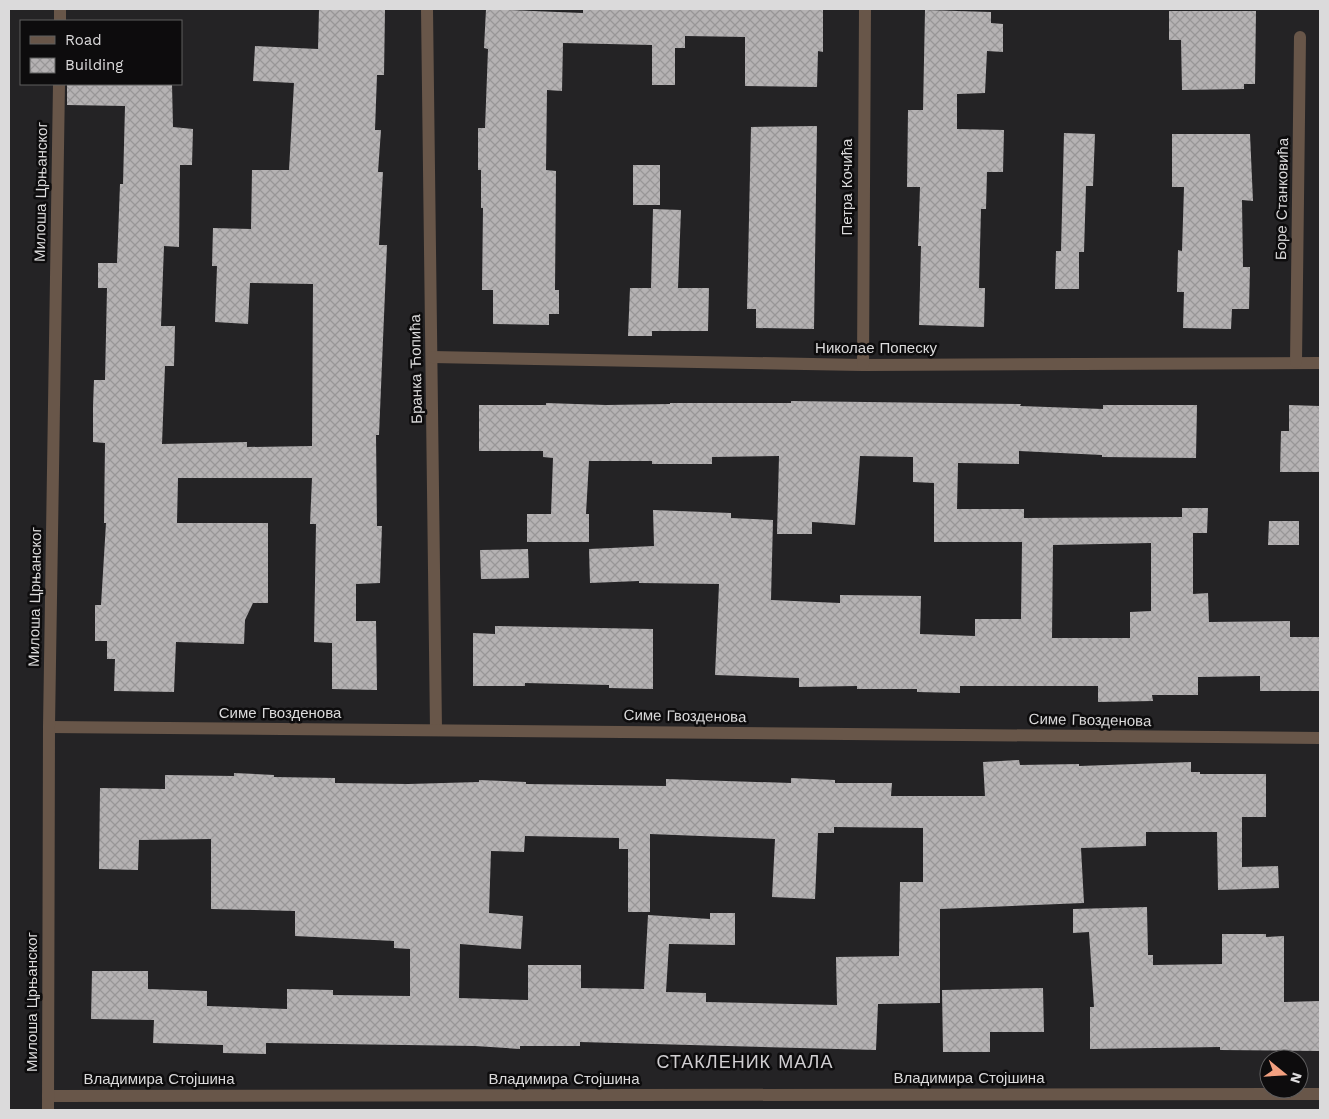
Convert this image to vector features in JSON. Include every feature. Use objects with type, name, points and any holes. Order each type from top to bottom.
[{"type":"street","name":"Бранка Ћопића","points":[[427,9],[436,730]]},
{"type":"street","name":"Петра Кочића","points":[[863,365],[865,9]]},
{"type":"street","name":"Боре Станковића","points":[[1296,362],[1300,37]]},
{"type":"street","name":"Милоша Црњанског","points":[[48,1110],[49,727],[59,85]]},
{"type":"street","name":"Николае Попеску","points":[[432,357],[863,365],[1320,363]]},
{"type":"street","name":"Симе Гвозденова","points":[[49,727],[1320,738]]},
{"type":"street","name":"Владимира Стојшина","points":[[48,1096],[1320,1094]]},
{"type":"building","points":[[319,9],[385,9],[384,75],[377,75],[375,130],[381,130],[378,172],[383,172],[379,245],[387,245],[379,435],[376,435],[377,526],[382,526],[380,583],[356,584],[356,621],[376,621],[377,690],[332,689],[332,643],[314,642],[316,524],[310,524],[312,478],[178,478],[177,523],[268,523],[268,603],[253,603],[245,620],[244,644],[176,642],[174,692],[114,691],[115,659],[107,659],[107,641],[95,641],[95,605],[101,605],[106,523],[104,523],[105,443],[93,442],[93,406],[94,380],[105,380],[107,288],[98,288],[98,263],[117,263],[120,184],[123,184],[125,106],[67,105],[67,85],[172,85],[173,127],[193,129],[192,165],[180,165],[179,247],[164,246],[161,326],[175,326],[174,366],[165,366],[162,444],[247,442],[247,447],[312,446],[313,284],[250,283],[248,324],[215,322],[217,266],[212,266],[213,228],[251,229],[252,170],[289,170],[294,83],[253,81],[255,46],[318,49]]},
{"type":"building","points":[[486,9],[583,13],[583,9],[823,10],[823,52],[818,51],[817,87],[745,86],[745,37],[685,36],[685,48],[675,48],[675,85],[652,85],[652,45],[563,43],[562,91],[547,90],[546,170],[556,171],[555,290],[559,290],[559,314],[549,314],[549,325],[493,324],[493,290],[482,290],[483,208],[481,208],[481,170],[478,170],[478,128],[485,128],[488,49],[484,48]]},
{"type":"building","points":[[925,10],[991,12],[991,23],[1003,24],[1003,52],[987,51],[985,93],[957,94],[957,129],[1004,130],[1003,172],[987,172],[986,209],[981,209],[979,288],[985,288],[984,327],[919,325],[921,246],[918,246],[920,187],[907,187],[908,110],[923,110]]},
{"type":"building","points":[[1169,11],[1256,11],[1255,84],[1244,84],[1244,89],[1182,90],[1181,40],[1169,40]]},
{"type":"building","points":[[817,126],[814,329],[756,328],[756,309],[747,309],[751,127]]},
{"type":"building","points":[[1064,133],[1095,134],[1093,186],[1086,186],[1084,252],[1079,252],[1079,289],[1055,289],[1056,251],[1061,251]]},
{"type":"building","points":[[1172,134],[1250,134],[1253,201],[1242,200],[1243,267],[1250,267],[1249,309],[1232,309],[1231,329],[1183,328],[1184,292],[1177,292],[1178,250],[1182,251],[1184,187],[1172,187]]},
{"type":"building","points":[[633,165],[660,165],[660,205],[633,205]]},
{"type":"building","points":[[653,209],[681,210],[678,288],[709,288],[708,331],[652,331],[652,336],[628,336],[630,288],[651,288]]},
{"type":"building","points":[[791,401],[1021,404],[1020,406],[1103,409],[1103,405],[1197,405],[1196,458],[1102,457],[1102,455],[1019,451],[1019,464],[958,463],[957,509],[1024,509],[1024,518],[1182,517],[1182,508],[1208,508],[1207,533],[1193,533],[1193,594],[1208,593],[1209,622],[1290,621],[1290,637],[1320,637],[1320,691],[1260,691],[1260,676],[1198,677],[1198,695],[1152,695],[1153,701],[1098,702],[1098,686],[960,686],[960,693],[917,692],[917,689],[857,689],[857,686],[799,687],[799,678],[715,675],[719,584],[639,583],[639,581],[590,583],[589,549],[654,546],[653,510],[731,513],[731,518],[773,520],[771,600],[840,603],[840,595],[921,596],[920,634],[975,636],[975,619],[1021,619],[1022,542],[934,542],[934,483],[913,482],[913,457],[860,456],[855,525],[812,522],[812,534],[777,534],[779,456],[712,457],[712,464],[652,464],[652,461],[589,461],[586,514],[589,514],[589,542],[527,542],[527,514],[551,514],[553,458],[543,457],[543,451],[479,451],[479,405],[546,405],[546,403],[606,405],[791,403]],"holes":[[[1151,543],[1151,611],[1130,612],[1130,638],[1052,638],[1053,545]]]},
{"type":"building","points":[[1289,405],[1320,406],[1320,472],[1280,472],[1281,431],[1289,431]]},
{"type":"building","points":[[1269,521],[1299,521],[1299,545],[1268,545]]},
{"type":"building","points":[[528,549],[529,578],[481,579],[480,550]]},
{"type":"building","points":[[495,626],[653,629],[653,689],[609,688],[609,685],[525,683],[525,686],[473,686],[473,633],[495,634]]},
{"type":"building","points":[[1019,760],[1020,765],[1079,764],[1079,766],[1191,762],[1191,772],[1200,772],[1200,774],[1266,774],[1266,817],[1242,817],[1242,867],[1278,866],[1279,888],[1218,890],[1217,832],[1146,832],[1146,846],[1081,848],[1084,903],[940,909],[940,1003],[878,1004],[876,1050],[580,1042],[580,1046],[520,1046],[520,1049],[475,1046],[266,1043],[266,1054],[223,1053],[223,1045],[153,1043],[154,1020],[91,1019],[92,971],[148,971],[148,989],[207,991],[207,1006],[287,1009],[287,989],[333,990],[333,995],[410,996],[410,949],[394,948],[394,941],[295,936],[295,911],[211,909],[211,839],[139,840],[138,870],[99,869],[100,788],[165,789],[165,775],[234,776],[234,773],[274,775],[274,777],[335,778],[335,783],[408,784],[479,782],[479,780],[526,782],[526,784],[666,786],[666,779],[791,783],[791,778],[835,780],[835,783],[892,783],[891,796],[985,796],[983,762]],"holes":[[[834,827],[923,828],[923,882],[900,882],[899,956],[836,957],[837,1005],[706,1002],[706,993],[666,992],[669,944],[735,945],[735,913],[710,913],[710,919],[648,915],[644,989],[581,988],[581,965],[528,965],[528,1000],[459,998],[460,944],[521,949],[523,916],[489,913],[491,851],[524,852],[525,836],[619,838],[619,849],[628,849],[628,912],[650,912],[650,834],[775,839],[772,897],[815,899],[818,833],[834,833]]]},
{"type":"building","points":[[1147,907],[1148,955],[1153,955],[1153,965],[1222,964],[1222,934],[1266,934],[1266,937],[1284,936],[1284,1002],[1320,1001],[1320,1051],[1309,1051],[1309,1049],[1220,1050],[1220,1047],[1090,1049],[1090,1007],[1094,1007],[1089,932],[1073,933],[1073,909]]},
{"type":"building","points":[[1043,988],[1044,1032],[990,1032],[990,1052],[943,1052],[942,990]]},
{"type":"district","name":"СТАКЛЕНИК МАЛА","points":[[745,1062]]}]
